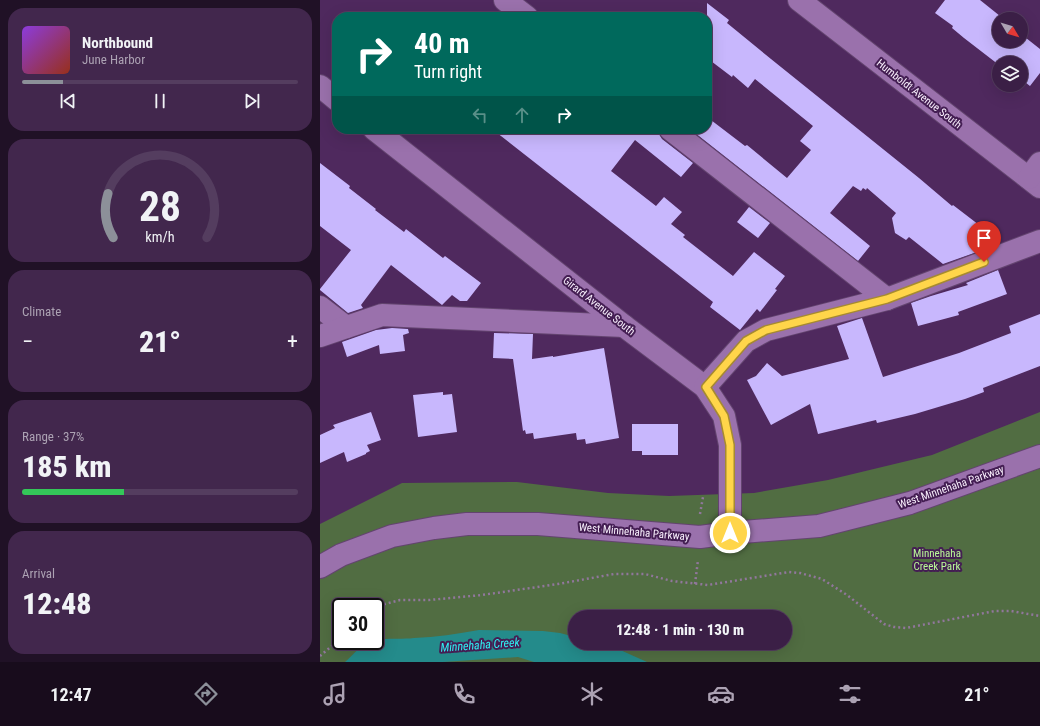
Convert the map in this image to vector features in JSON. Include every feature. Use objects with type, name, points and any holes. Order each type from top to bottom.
[{"type":"street","points":[[505,0],[521,12]]},
{"type":"street","name":"Humboldt Avenue South","points":[[799,0],[1036,176]]},
{"type":"street","points":[[320,86],[332,96]]},
{"type":"street","name":"Girard Avenue South","points":[[380,134],[624,326],[706,387],[724,416],[730,445],[730,533]]},
{"type":"street","points":[[676,134],[887,299]]},
{"type":"street","points":[[706,387],[746,341],[766,330],[887,299],[1040,240]]},
{"type":"street","points":[[320,307],[346,327]]},
{"type":"street","points":[[320,336],[382,315],[624,326]]},
{"type":"street","name":"West Minnehaha Parkway","points":[[320,567],[341,556],[392,536],[434,528],[467,524],[538,524],[700,537],[730,533],[819,526],[910,503],[1040,456]]},
{"type":"path","points":[[384,604],[400,600],[429,600],[482,595],[614,574],[645,574],[672,581],[708,585],[789,572],[806,574],[822,579],[847,595],[878,620],[894,627],[906,628],[995,611],[1023,612],[1040,616]]},
{"type":"path","points":[[320,656],[332,646]]},
{"type":"green space","name":"Minnehaha Creek Park","points":[[1040,412],[1040,662],[320,662],[320,524],[402,483],[517,482],[608,493],[669,496],[754,493],[828,480],[932,455]]},
{"type":"water","name":"Minnehaha Creek","points":[[479,630],[543,631],[560,633],[568,635],[568,650],[620,650],[647,662],[534,662],[518,657],[443,662],[345,662],[358,650],[384,650],[384,640],[408,639]]},
{"type":"building","points":[[945,0],[980,0],[995,12],[992,12],[992,48],[1028,48],[1028,40],[1040,49],[1040,73],[1030,86],[1028,84],[1028,56],[992,56],[992,60],[952,28],[953,26],[935,13]]},
{"type":"building","points":[[707,3],[729,20],[727,23],[771,59],[952,206],[953,205],[983,228],[987,239],[977,252],[943,264],[909,237],[906,240],[895,233],[892,218],[896,213],[867,188],[866,190],[863,188],[861,191],[853,186],[830,213],[870,246],[858,261],[696,134],[712,134],[712,121],[745,146],[747,145],[787,178],[811,150],[800,141],[813,126],[755,79],[748,88],[733,75],[732,77],[712,62],[712,12],[707,12]]},
{"type":"building","points":[[498,134],[659,134],[662,139],[693,163],[681,177],[635,140],[611,171],[656,206],[664,197],[682,212],[671,224],[685,235],[683,237],[733,276],[754,252],[785,276],[775,289],[777,290],[760,312],[757,309],[740,330],[710,307],[713,302]]},
{"type":"building","points":[[320,163],[350,186],[349,188],[376,209],[375,210],[404,232],[406,229],[443,258],[445,256],[481,283],[467,301],[460,301],[452,295],[442,305],[391,265],[361,305],[363,308],[348,313],[320,290],[351,250],[320,226]]},
{"type":"building","points":[[749,207],[770,223],[758,238],[737,222]]},
{"type":"building","points":[[998,270],[1007,294],[958,312],[959,315],[918,326],[911,303],[968,285],[966,283]]},
{"type":"building","points":[[1040,314],[1040,366],[983,388],[984,392],[965,399],[915,414],[877,423],[876,420],[818,434],[810,404],[771,425],[747,380],[756,376],[767,363],[782,376],[849,359],[837,326],[862,318],[883,377],[959,353],[1011,333],[1009,326]]},
{"type":"building","points":[[392,328],[408,329],[409,333],[403,335],[405,351],[380,354],[379,345],[347,357],[342,342],[376,330]]},
{"type":"building","points":[[494,333],[533,334],[532,359],[604,348],[619,438],[586,444],[585,439],[577,440],[576,433],[534,439],[533,433],[526,434],[525,430],[523,431],[513,359],[493,358]]},
{"type":"building","points":[[443,392],[443,395],[452,394],[457,432],[418,437],[413,395]]},
{"type":"building","points":[[371,412],[381,440],[367,445],[370,451],[347,462],[344,452],[320,463],[320,435],[335,428],[333,425]]},
{"type":"building","points":[[632,424],[678,424],[678,455],[642,455],[642,451],[632,451]]},
{"type":"route","points":[[730,533],[730,445],[724,416],[706,387],[746,341],[766,330],[887,299],[984,262]]}]
